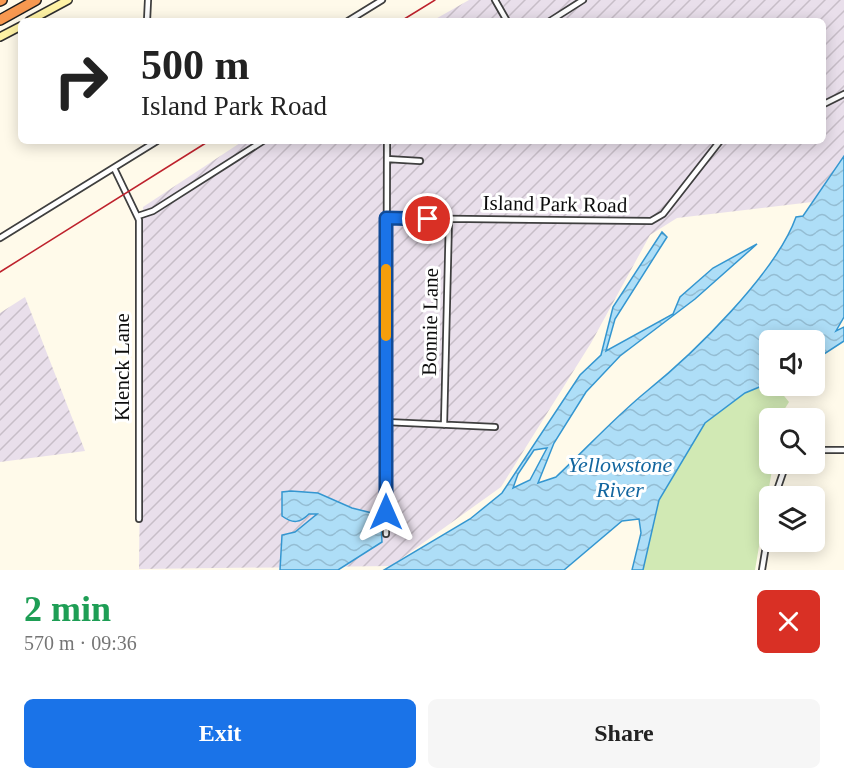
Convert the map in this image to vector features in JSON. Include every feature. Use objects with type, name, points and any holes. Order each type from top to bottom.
[{"type":"highway","points":[[0,20],[36,0]]},
{"type":"street","points":[[35,18],[68,0]]},
{"type":"street","points":[[147,18],[148,0]]},
{"type":"street","points":[[353,18],[382,0]]},
{"type":"street","points":[[495,0],[505,18]]},
{"type":"street","points":[[555,18],[583,0]]},
{"type":"street","points":[[0,37],[18,28]]},
{"type":"street","points":[[826,103],[844,94]]},
{"type":"street","points":[[0,238],[114,168],[148,144]]},
{"type":"street","points":[[114,168],[138,216],[153,211],[258,144]]},
{"type":"street","points":[[386,534],[387,144]]},
{"type":"street","name":"Island Park Road","points":[[386,218],[651,221],[663,214],[718,144]]},
{"type":"street","points":[[387,159],[420,161]]},
{"type":"street","name":"Klenck Lane","points":[[138,216],[139,519]]},
{"type":"street","name":"Bonnie Lane","points":[[444,425],[449,219]]},
{"type":"street","points":[[386,422],[495,427]]},
{"type":"street","points":[[825,450],[844,450]]},
{"type":"street","points":[[762,570],[765,552]]},
{"type":"shaded area","points":[[469,0],[844,0],[844,156],[812,202],[677,218],[650,235],[591,343],[501,487],[391,566],[139,569],[143,207],[238,144],[826,144],[826,18],[437,18]]},
{"type":"shaded area","points":[[25,297],[85,451],[0,462],[0,313]]},
{"type":"green space","points":[[759,387],[759,396],[784,396],[789,402],[785,408],[759,408],[759,474],[771,474],[769,486],[759,486],[759,546],[755,570],[643,570],[659,500],[705,423],[745,392]]},
{"type":"water","name":"Yellowstone River","points":[[844,156],[844,317],[836,331],[844,327],[844,341],[825,353],[825,330],[759,330],[759,387],[745,393],[705,423],[659,500],[643,570],[632,570],[641,533],[639,519],[622,521],[564,570],[384,570],[470,519],[502,493],[580,375],[601,355],[613,307],[662,232],[667,237],[615,319],[606,351],[673,314],[680,297],[713,268],[757,244],[695,299],[620,356],[586,392],[554,443],[538,483],[556,477],[709,334],[771,263],[796,217],[803,216]],"holes":[[[547,448],[530,480],[513,488],[518,474],[534,450]]]},
{"type":"water","points":[[282,492],[318,493],[352,508],[376,514],[381,524],[382,542],[338,570],[280,570],[282,535],[295,532],[317,514],[309,514],[296,521],[282,516]]},
{"type":"railway","points":[[406,18],[435,0]]},
{"type":"railway","points":[[0,272],[204,144]]},
{"type":"slow traffic","points":[[386,269],[386,336]]},
{"type":"route","points":[[386,512],[386,218],[428,219]]}]
